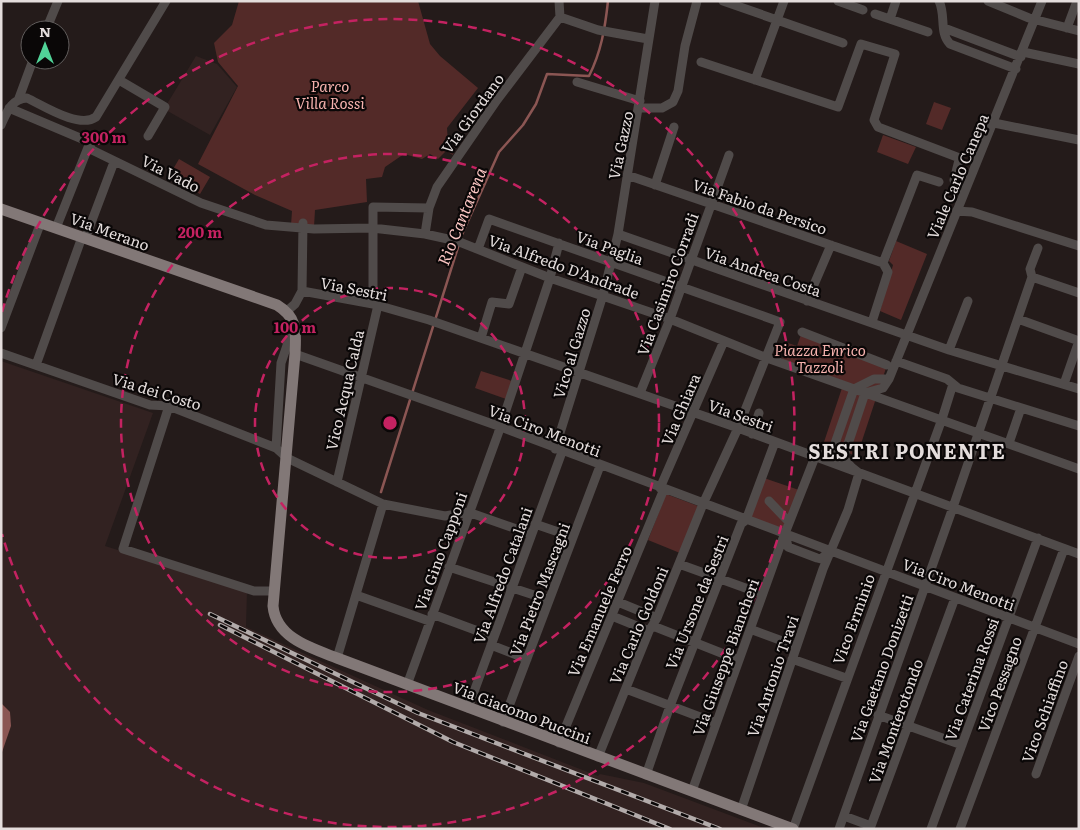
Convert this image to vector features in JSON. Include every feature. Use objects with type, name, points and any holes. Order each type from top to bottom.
[{"type":"main road","name":"Via Merano","points":[[1,209],[278,305],[291,317]]},
{"type":"main road","name":"Via Giacomo Puccini","points":[[291,317],[295,354],[274,591],[274,614],[284,632],[336,658],[598,758],[793,829]]},
{"type":"street","points":[[50,20],[58,1]]},
{"type":"street","points":[[559,1],[560,17],[598,30],[648,39]]},
{"type":"street","points":[[640,104],[654,1]]},
{"type":"street","name":"Via Gazzo","points":[[577,82],[640,104],[662,108],[673,102],[678,92],[685,46],[697,1]]},
{"type":"street","points":[[723,1],[843,43]]},
{"type":"street","points":[[755,80],[784,1]]},
{"type":"street","points":[[838,1],[863,10]]},
{"type":"street","points":[[890,19],[896,1]]},
{"type":"street","points":[[939,1],[943,8],[945,38],[952,46],[1016,69]]},
{"type":"street","points":[[988,1],[1035,20],[1079,31]]},
{"type":"street","name":"Viale Carlo Canepa","points":[[857,390],[874,379],[889,379],[1042,1]]},
{"type":"street","points":[[1066,28],[1077,1]]},
{"type":"street","points":[[19,98],[27,98],[76,121],[87,122],[99,113],[163,3]]},
{"type":"street","points":[[875,14],[928,32]]},
{"type":"street","name":"Via Giordano","points":[[425,234],[429,208],[437,187],[460,152],[560,17]]},
{"type":"street","points":[[944,28],[1022,54],[1079,64]]},
{"type":"street","points":[[701,62],[838,107],[861,44],[896,54],[874,120],[878,127],[957,156],[959,160],[954,180],[956,185],[965,190]]},
{"type":"street","points":[[1,125],[5,112],[19,98],[29,70]]},
{"type":"street","points":[[119,80],[165,107],[148,136]]},
{"type":"street","name":"Via Gazzo","points":[[611,264],[618,234],[640,104]]},
{"type":"street","name":"Via Vado","points":[[5,112],[87,141],[92,150],[201,204],[266,225],[303,225],[314,229],[372,228]]},
{"type":"street","points":[[994,123],[1079,140]]},
{"type":"street","points":[[655,185],[674,127]]},
{"type":"street","points":[[56,228],[89,145]]},
{"type":"street","name":"Via Casimiro Corradi","points":[[640,393],[670,319],[729,156]]},
{"type":"street","points":[[36,365],[83,238],[114,162]]},
{"type":"street","name":"Via Fabio da Persico","points":[[627,175],[883,263]]},
{"type":"street","points":[[872,322],[888,272],[883,263],[917,175],[939,182]]},
{"type":"street","name":"Vico Acqua Calda","points":[[337,482],[361,377],[375,304],[372,228],[377,206],[429,208]]},
{"type":"street","points":[[956,211],[972,212],[1079,246]]},
{"type":"street","name":"Via Paglia","points":[[478,249],[489,219],[559,243],[611,264],[682,286],[780,322]]},
{"type":"street","points":[[1,328],[41,222]]},
{"type":"street","points":[[303,225],[302,291],[291,317],[281,363],[276,448],[287,458],[383,504],[445,516],[468,512],[532,534]]},
{"type":"street","points":[[372,228],[425,234]]},
{"type":"street","name":"Via Alfredo D'Andrade","points":[[425,234],[461,242],[550,278],[670,319],[767,358],[1079,469]]},
{"type":"street","name":"Via Andrea Costa","points":[[618,234],[949,350],[1079,389]]},
{"type":"street","name":"Via Gino Capponi","points":[[407,685],[500,427],[550,278],[559,243]]},
{"type":"street","points":[[807,301],[831,245]]},
{"type":"street","points":[[990,398],[1032,277],[1030,269],[1038,248]]},
{"type":"street","name":"Vico al Gazzo","points":[[558,450],[611,264]]},
{"type":"street","points":[[481,338],[492,302],[509,304],[522,267]]},
{"type":"street","points":[[1032,277],[1079,293]]},
{"type":"street","name":"Via Sestri","points":[[302,291],[315,296],[375,304],[481,338],[694,412],[1079,554]]},
{"type":"street","points":[[949,350],[968,301]]},
{"type":"street","points":[[1018,319],[1079,341],[1064,384]]},
{"type":"street","name":"Via Carlo Goldoni","points":[[598,758],[703,504],[738,428],[780,322]]},
{"type":"street","points":[[802,332],[887,365],[857,390],[832,452]]},
{"type":"street","name":"Via Ghiara","points":[[662,489],[724,341]]},
{"type":"street","name":"Via dei Costo","points":[[1,353],[150,405],[169,406],[276,448]]},
{"type":"street","name":"Via Ciro Menotti","points":[[295,354],[421,398],[662,489],[785,533],[788,547],[821,559],[830,551],[1079,644]]},
{"type":"street","points":[[896,360],[950,381],[958,388],[1079,426]]},
{"type":"street","name":"Vico Erminio","points":[[793,829],[846,678],[942,419],[950,381]]},
{"type":"street","points":[[857,390],[844,456],[850,467],[859,473]]},
{"type":"street","name":"Via Gaetano Donizetti","points":[[839,829],[990,398]]},
{"type":"street","points":[[169,406],[123,549],[254,591],[274,591]]},
{"type":"street","points":[[1009,443],[1021,408]]},
{"type":"street","points":[[752,434],[760,413]]},
{"type":"street","name":"Via Ursone da Sestri","points":[[646,775],[670,706],[742,524],[746,520],[775,442]]},
{"type":"street","name":"Via Alfredo Catalani","points":[[468,708],[532,534],[558,450]]},
{"type":"street","points":[[815,457],[832,452],[844,456]]},
{"type":"street","name":"Via Giuseppe Biancheri","points":[[692,791],[762,594],[815,457]]},
{"type":"street","name":"Via Pietro Mascagni","points":[[503,722],[600,466]]},
{"type":"street","name":"Via Antonio Travi","points":[[741,810],[796,646],[830,551],[848,510],[859,473]]},
{"type":"street","name":"Via Emanuele Ferro","points":[[559,742],[618,602],[662,489]]},
{"type":"street","points":[[769,501],[789,522]]},
{"type":"street","points":[[336,658],[383,504]]},
{"type":"street","points":[[535,524],[573,537]]},
{"type":"street","name":"Via Caterina Rossi","points":[[931,829],[1038,538]]},
{"type":"street","name":"Vico Pessagno","points":[[960,829],[1036,628],[1064,548]]},
{"type":"street","points":[[679,564],[762,594]]},
{"type":"street","points":[[449,567],[549,600]]},
{"type":"street","points":[[356,596],[430,618],[492,641],[527,659]]},
{"type":"street","name":"Via Monterotondo","points":[[844,816],[871,826],[955,598]]},
{"type":"street","points":[[618,602],[653,625]]},
{"type":"street","points":[[612,616],[653,625],[739,660]]},
{"type":"street","points":[[750,629],[796,646]]},
{"type":"street","name":"Vico Schiaffino","points":[[1036,774],[1079,656]]},
{"type":"street","points":[[792,659],[846,678]]},
{"type":"street","points":[[626,689],[716,723]]},
{"type":"street","points":[[878,715],[962,746]]},
{"type":"shaded area","points":[[196,56],[217,64],[237,87],[210,135],[164,109]]},
{"type":"shaded area","points":[[1,361],[153,413],[105,546],[247,590],[246,627],[428,710],[598,776],[600,774],[644,783],[767,829],[1,829]]},
{"type":"shaded area","points":[[1,703],[10,712],[11,726],[1,755]]},
{"type":"green space","name":"Parco Villa Rossi","points":[[239,1],[418,1],[430,44],[440,56],[478,88],[447,128],[448,143],[455,147],[453,155],[446,151],[438,159],[430,154],[422,159],[404,154],[385,167],[382,177],[366,179],[367,202],[315,210],[314,227],[291,225],[292,211],[255,195],[198,164],[238,86],[218,62],[214,43],[232,25]]},
{"type":"green space","points":[[934,102],[951,108],[942,130],[926,124]]},
{"type":"green space","points":[[883,135],[916,147],[908,164],[877,152]]},
{"type":"green space","points":[[179,159],[210,177],[200,194],[169,176]]},
{"type":"green space","points":[[896,241],[927,254],[901,320],[880,311],[893,265],[889,261]]},
{"type":"green space","name":"Piazza Enrico Tazzoli","points":[[802,332],[887,365],[857,456],[823,445],[843,385],[781,362],[788,343],[797,346]]},
{"type":"green space","points":[[481,371],[512,381],[506,399],[475,388]]},
{"type":"green space","points":[[764,478],[799,490],[784,529],[749,517]]},
{"type":"green space","points":[[666,494],[698,506],[680,553],[648,540]]},
{"type":"waterway","name":"Rio Cantarena","points":[[460,239],[499,152],[523,125],[536,104],[547,74],[589,76],[602,40],[608,1]]},
{"type":"waterway","name":"Rio Cantarena","points":[[381,492],[459,244]]},
{"type":"railway","points":[[210,614],[418,713],[720,829]]},
{"type":"railway","points":[[220,625],[453,742],[670,829]]},
{"type":"district","name":"SESTRI PONENTE","points":[[907,450]]}]
